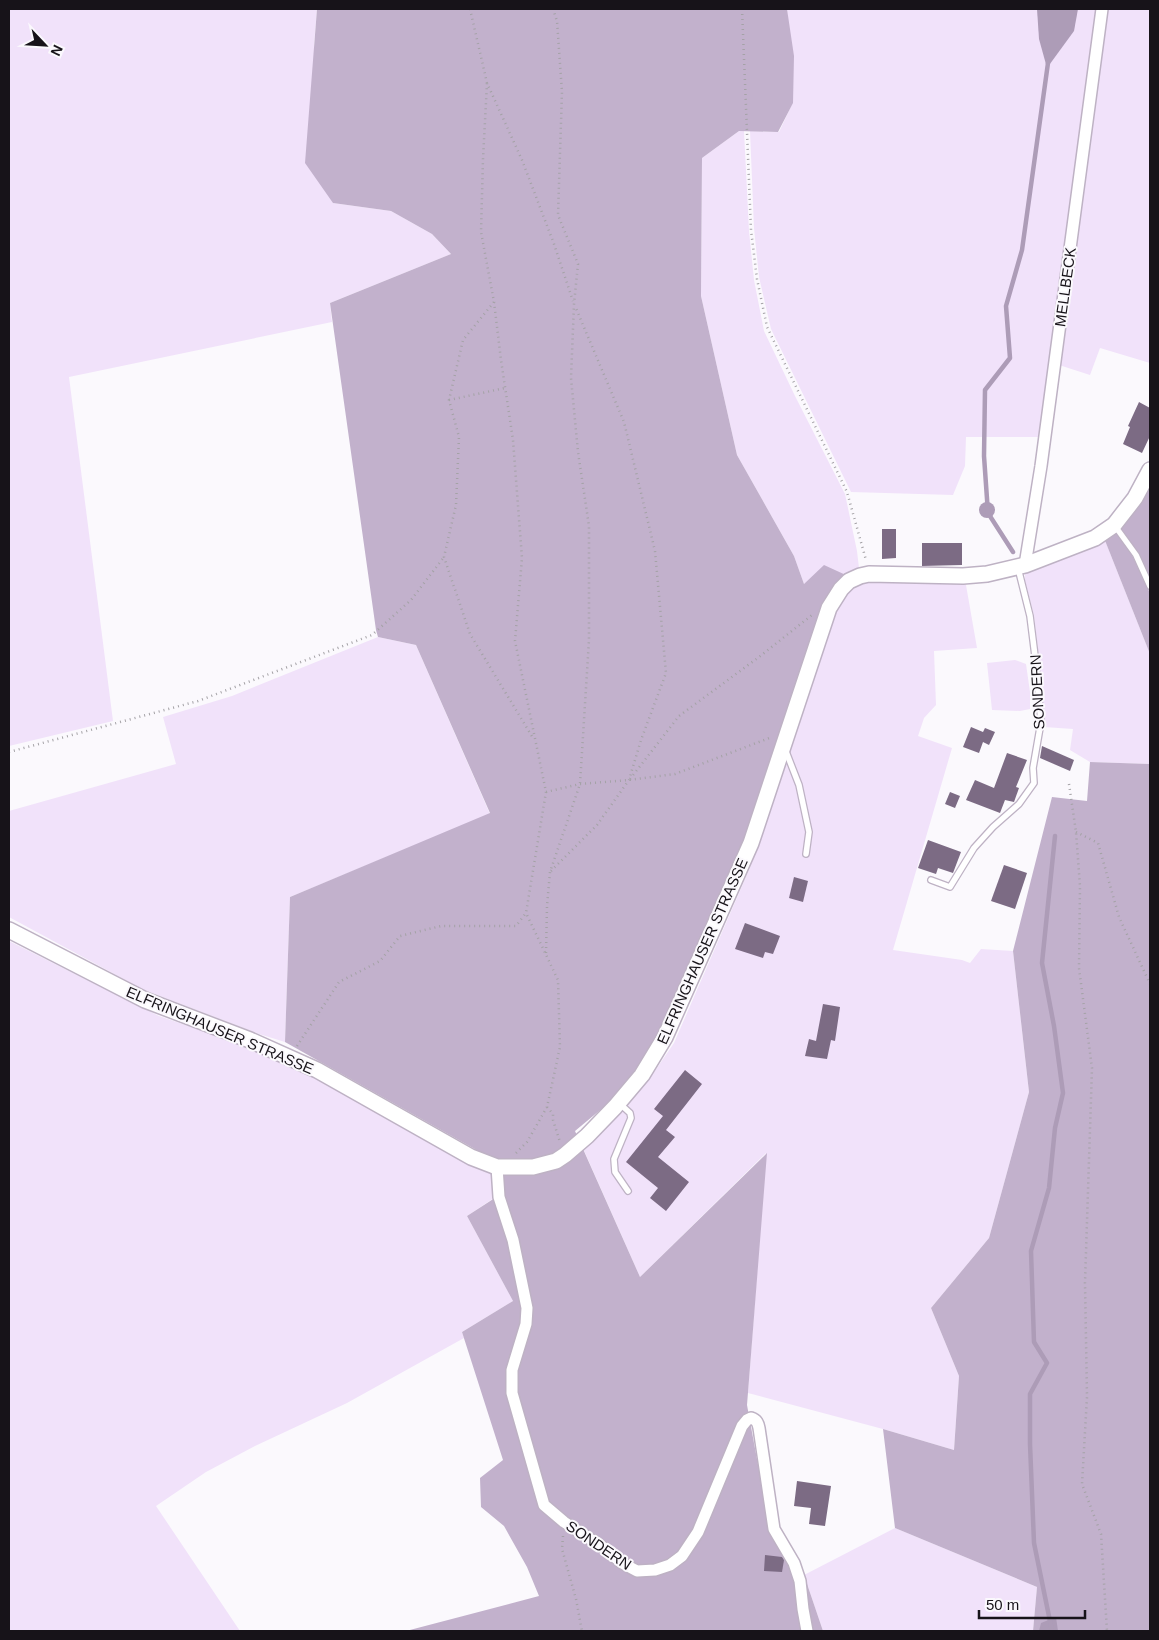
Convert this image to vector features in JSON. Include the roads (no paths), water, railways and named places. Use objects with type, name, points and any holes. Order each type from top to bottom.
[{"type":"street","name":"MELLBECK","points":[[1018,567],[1041,466],[1102,9]]},
{"type":"street","name":"ELFRINGHAUSER STRASSE","points":[[9,930],[145,1000],[290,1057],[317,1070],[471,1157],[497,1168],[533,1168],[546,1165],[565,1155],[587,1136],[619,1103],[642,1075],[665,1037],[751,844],[829,608],[841,589],[849,581],[869,574],[963,576],[987,574],[1018,567],[1095,538],[1114,525],[1136,498],[1150,470]]},
{"type":"street","name":"SONDERN","points":[[497,1168],[499,1197],[514,1240],[527,1308],[526,1324],[512,1370],[512,1393],[544,1505],[564,1522],[604,1548],[622,1563],[638,1571],[655,1570],[670,1565],[682,1556],[698,1532],[742,1426],[751,1418],[758,1423],[774,1528],[794,1563],[797,1572],[807,1631]]},
{"type":"lane","points":[[1114,525],[1136,556],[1150,586]]},
{"type":"lane","name":"SONDERN","points":[[931,880],[950,887],[974,848],[993,827],[1019,804],[1034,783],[1033,768],[1041,722],[1030,616],[1018,567]]},
{"type":"lane","points":[[786,738],[809,832],[806,854]]},
{"type":"lane","points":[[619,1103],[630,1113],[631,1118],[614,1159],[615,1172],[628,1191]]},
{"type":"waterway","points":[[1013,552],[988,513],[984,456],[985,390],[1010,358],[1006,306],[1022,250],[1048,63]]},
{"type":"waterway","points":[[1052,1631],[1034,1543],[1030,1394],[1047,1363],[1034,1342],[1031,1251],[1049,1188],[1055,1128],[1063,1093],[1054,1026],[1042,963],[1055,836]]}]
